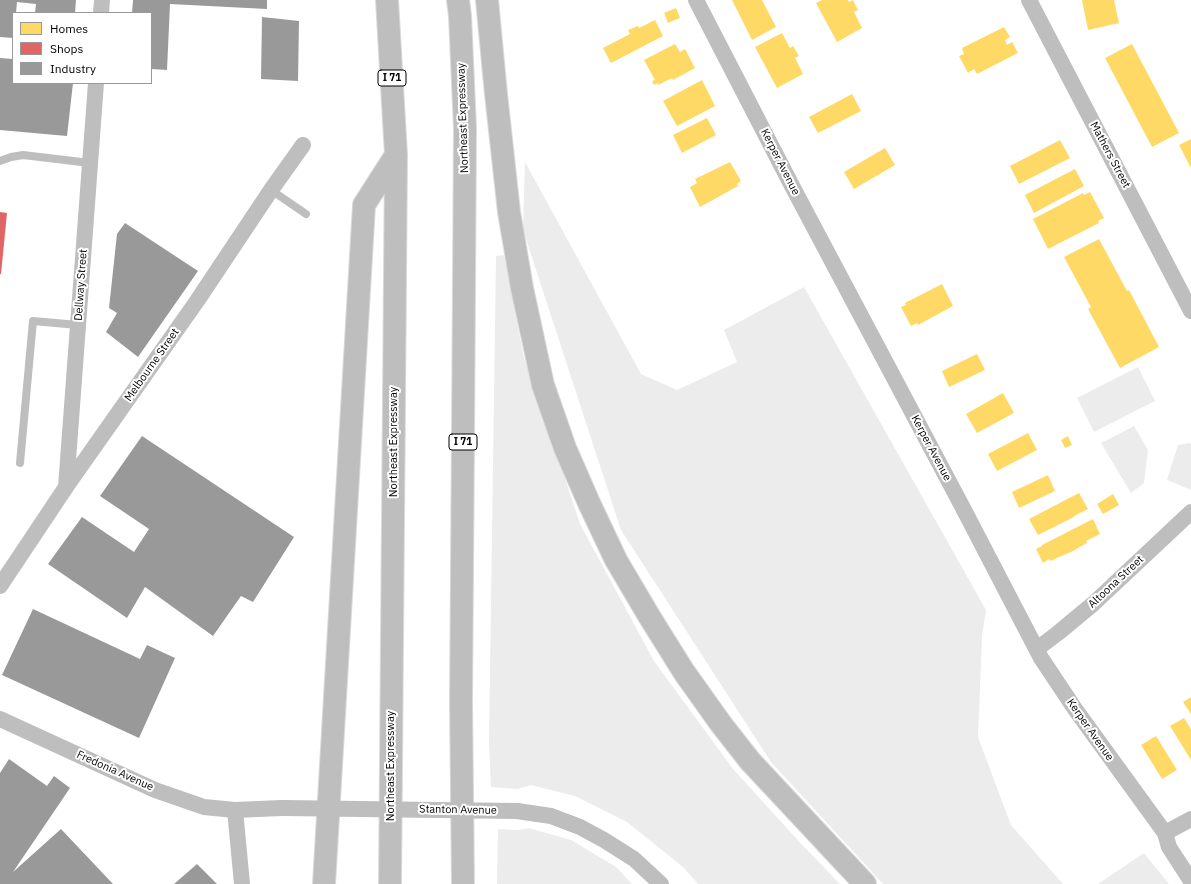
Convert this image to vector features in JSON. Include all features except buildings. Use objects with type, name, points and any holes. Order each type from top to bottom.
[{"type":"highway","name":"Northeast Expressway","points":[[387,0],[396,155],[390,884]]},
{"type":"highway","name":"Northeast Expressway","points":[[458,0],[465,136],[461,701],[463,884]]},
{"type":"highway","points":[[487,0],[510,219],[522,288],[543,385],[565,448],[616,560],[684,672],[721,724],[750,761],[865,884]]},
{"type":"highway","points":[[324,884],[364,205],[396,155]]},
{"type":"street","points":[[101,12],[102,0]]},
{"type":"street","name":"Kerper Avenue","points":[[696,0],[791,184],[1041,658],[1075,709],[1165,833],[1169,847],[1191,881]]},
{"type":"street","name":"Mathers Street","points":[[1029,0],[1191,311]]},
{"type":"street","name":"Dellway Street","points":[[66,487],[96,84]]},
{"type":"street","name":"Melbourne Street","points":[[0,586],[66,487],[197,301],[303,145]]},
{"type":"street","name":"Altoona Street","points":[[1037,649],[1093,604],[1191,512]]},
{"type":"street","name":"Fredonia Avenue","points":[[0,719],[155,790],[204,807],[234,810]]},
{"type":"street","name":"Stanton Avenue","points":[[234,810],[282,808],[517,810],[551,816],[580,827],[634,859],[661,884]]},
{"type":"street","points":[[234,810],[242,884]]},
{"type":"street","points":[[1165,833],[1191,819]]},
{"type":"lane","points":[[0,161],[23,155],[90,163]]},
{"type":"lane","points":[[271,190],[306,214]]},
{"type":"lane","points":[[20,463],[33,321],[78,325]]},
{"type":"shaded area","points":[[525,162],[641,374],[677,390],[737,362],[724,330],[804,287],[986,610],[982,636],[978,737],[1011,825],[1063,884],[883,884],[771,762],[621,530],[523,230]]},
{"type":"shaded area","points":[[504,255],[524,358],[580,524],[654,661],[733,769],[840,884],[698,884],[683,867],[627,822],[575,796],[531,785],[518,789],[491,787],[489,744],[496,256]]},
{"type":"shaded area","points":[[1138,367],[1155,401],[1094,432],[1077,398]]},
{"type":"shaded area","points":[[1134,426],[1148,450],[1144,483],[1131,493],[1101,443]]},
{"type":"shaded area","points":[[1190,443],[1191,490],[1167,480],[1178,445]]},
{"type":"shaded area","points":[[529,828],[571,840],[616,867],[632,884],[497,884],[498,829],[518,830]]},
{"type":"shaded area","points":[[1144,853],[1169,884],[1098,884]]}]
